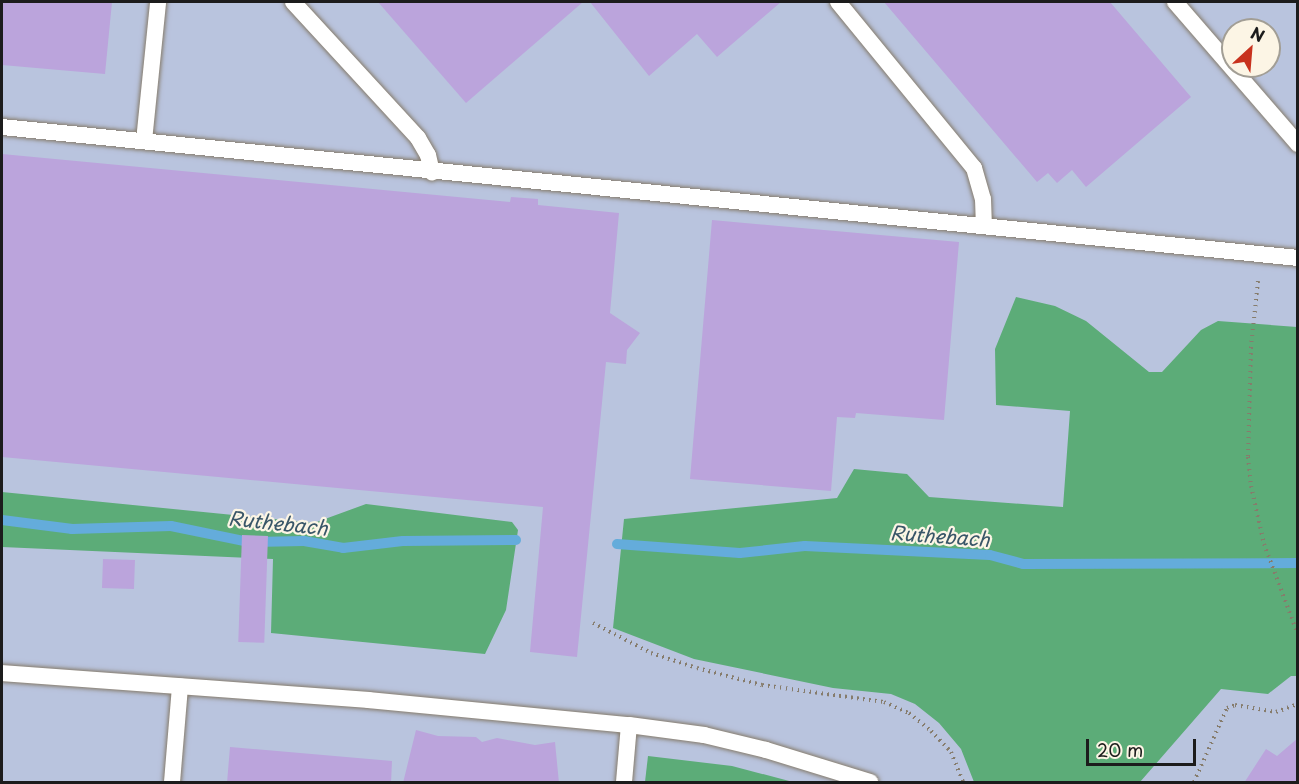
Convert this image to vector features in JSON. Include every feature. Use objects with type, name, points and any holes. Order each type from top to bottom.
[{"type":"lane","points":[[144,141],[158,2]]},
{"type":"lane","points":[[292,2],[418,138],[429,155],[432,173]]},
{"type":"lane","points":[[838,2],[974,168],[983,199],[984,225]]},
{"type":"lane","points":[[1175,2],[1298,144]]},
{"type":"lane","points":[[2,127],[432,173],[984,225],[1298,258]]},
{"type":"lane","points":[[2,674],[629,725],[756,747],[870,783]]},
{"type":"lane","points":[[172,783],[180,687]]},
{"type":"lane","points":[[624,783],[629,725]]},
{"type":"path","points":[[1261,254],[1251,347],[1248,457],[1264,544],[1298,635]]},
{"type":"path","points":[[593,623],[651,653],[762,686],[892,705],[909,713],[951,752],[963,783]]},
{"type":"path","points":[[1194,783],[1227,708],[1235,705],[1276,712],[1298,704]]},
{"type":"shaded area","points":[[2,2],[1297,2],[1297,782],[2,782]]},
{"type":"green space","points":[[1016,297],[1055,306],[1086,321],[1149,372],[1162,372],[1201,330],[1218,321],[1297,327],[1297,676],[1291,676],[1268,694],[1221,689],[1140,782],[974,782],[961,749],[939,723],[915,704],[891,694],[833,688],[694,659],[613,628],[624,519],[837,498],[854,469],[907,474],[929,497],[1063,507],[1070,411],[996,405],[995,349]]},
{"type":"green space","points":[[2,492],[314,523],[366,504],[512,522],[518,530],[506,610],[485,654],[271,633],[273,559],[2,547]]},
{"type":"green space","points":[[648,756],[732,766],[793,782],[645,782]]},
{"type":"building","points":[[2,2],[112,2],[105,74],[2,65]]},
{"type":"building","points":[[378,2],[583,2],[466,103]]},
{"type":"building","points":[[590,2],[781,2],[717,57],[697,34],[649,76]]},
{"type":"building","points":[[884,2],[1110,2],[1191,97],[1086,187],[1072,170],[1057,183],[1048,173],[1037,182]]},
{"type":"building","points":[[2,154],[510,202],[511,197],[538,199],[538,205],[619,213],[610,313],[640,333],[627,350],[626,364],[606,362],[577,657],[530,652],[543,507],[2,457]]},
{"type":"building","points":[[712,220],[959,242],[944,420],[856,413],[855,418],[837,417],[831,491],[690,479]]},
{"type":"building","points":[[242,535],[268,536],[264,643],[238,642]]},
{"type":"building","points":[[103,559],[135,560],[134,589],[102,588]]},
{"type":"building","points":[[416,730],[438,736],[476,737],[482,742],[497,738],[535,745],[555,742],[559,783],[403,783]]},
{"type":"building","points":[[1298,738],[1298,783],[1244,783],[1266,749],[1277,756]]},
{"type":"building","points":[[230,747],[392,761],[391,783],[227,783]]},
{"type":"waterway","name":"Ruthebach","points":[[2,520],[72,529],[171,526],[249,542],[304,541],[343,548],[403,541],[516,540]]},
{"type":"waterway","name":"Ruthebach","points":[[617,544],[740,553],[805,546],[990,555],[1023,564],[1298,563]]}]
